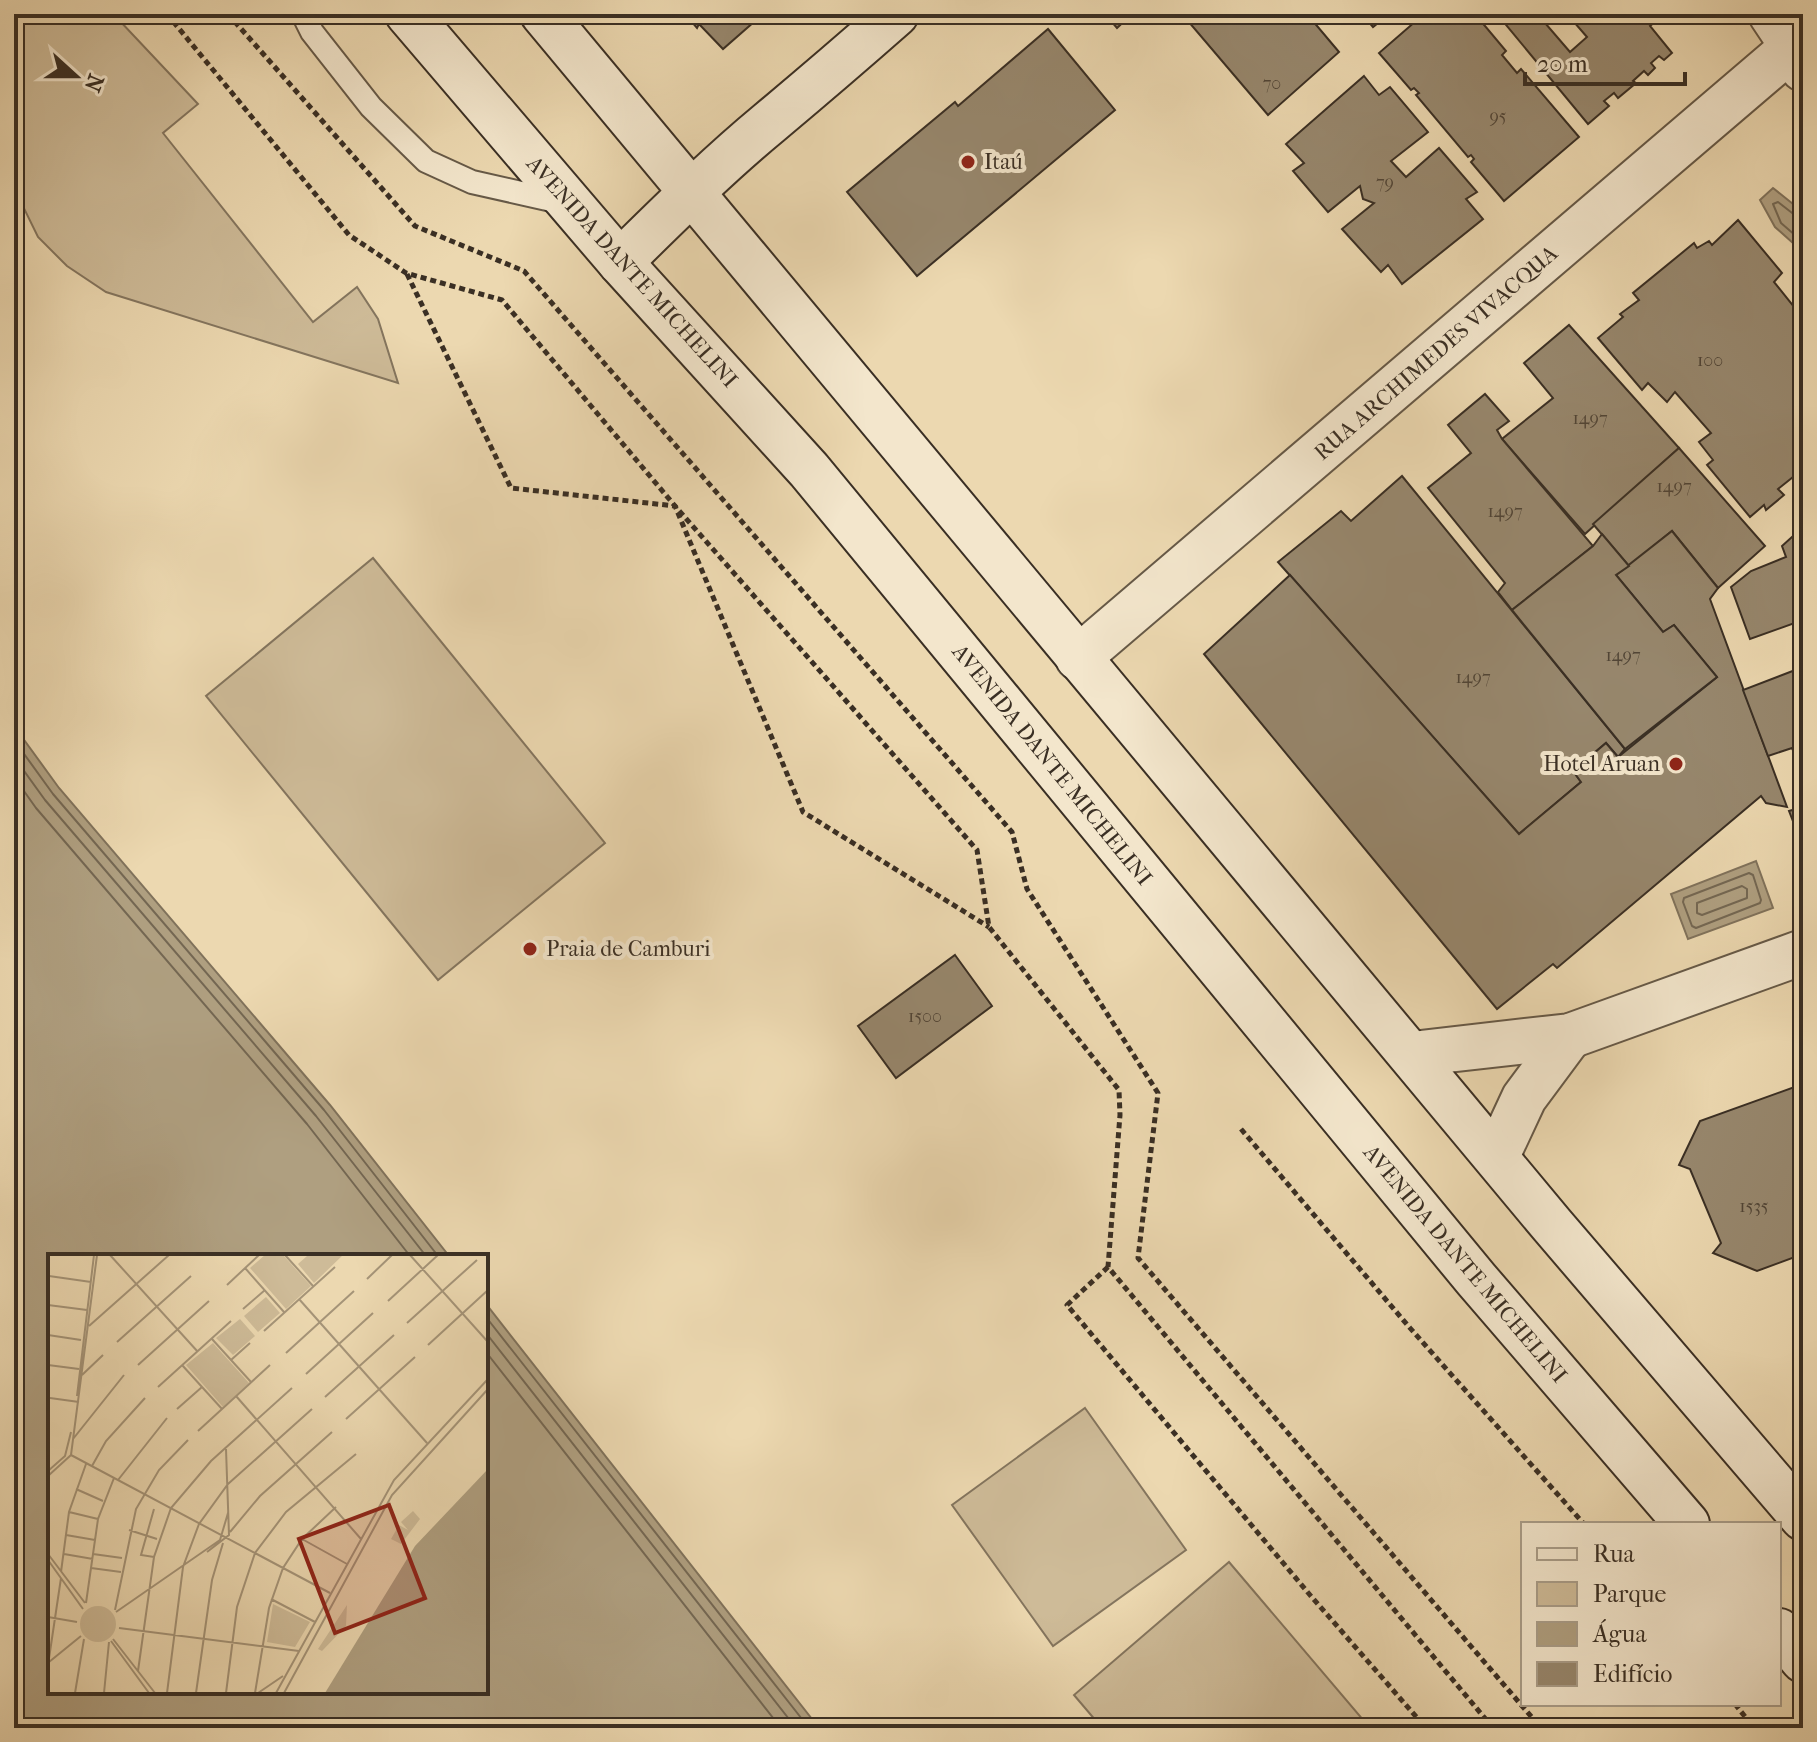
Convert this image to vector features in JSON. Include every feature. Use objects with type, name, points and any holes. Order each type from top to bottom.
[{"type":"main road","name":"AVENIDA DANTE MICHELINI","points":[[408,14],[568,203],[809,470],[1476,1279],[1685,1522]]},
{"type":"main road","points":[[543,14],[1552,1225],[1803,1518]]},
{"type":"main road","points":[[620,262],[691,193],[896,14]]},
{"type":"main road","name":"RUA ARCHIMEDES VIVACQUA","points":[[1078,658],[1789,43]]},
{"type":"main road","points":[[1412,1054],[1570,1036],[1803,952]]},
{"type":"main road","points":[[1497,1156],[1524,1098],[1570,1036]]},
{"type":"main road","points":[[1781,1633],[1803,1660]]},
{"type":"lane","points":[[303,14],[312,32],[371,107],[426,161],[472,182],[568,203]]},
{"type":"path","points":[[167,14],[349,235],[406,273],[502,300],[675,506],[977,850],[989,927]]},
{"type":"path","points":[[228,14],[415,226],[524,271],[1012,832],[1027,889],[1158,1093],[1138,1258],[1521,1705]]},
{"type":"path","points":[[406,273],[511,488],[675,506]]},
{"type":"path","points":[[675,506],[803,812],[989,927],[1119,1090],[1120,1115],[1108,1267],[1067,1305],[1426,1728]]},
{"type":"path","points":[[1241,1129],[1410,1328],[1582,1522]]},
{"type":"path","points":[[1108,1267],[1493,1728]]},
{"type":"path","points":[[1522,1706],[1541,1728]]},
{"type":"path","points":[[1737,1706],[1754,1728]]},
{"type":"green space","points":[[14,14],[117,14],[118,19],[198,104],[163,133],[313,322],[357,287],[378,319],[398,383],[106,292],[67,266],[38,237],[14,188]]},
{"type":"green space","points":[[373,558],[605,843],[438,980],[206,696]]},
{"type":"green space","points":[[1085,1408],[1186,1550],[1053,1646],[952,1505]]},
{"type":"green space","points":[[1229,1562],[1370,1728],[1102,1728],[1074,1695]]},
{"type":"water","points":[[1773,188],[1803,212],[1803,252],[1775,227],[1760,200]]},
{"type":"water","points":[[14,726],[59,788],[330,1105],[447,1254],[48,1254],[48,1694],[488,1694],[488,1307],[819,1728],[14,1728]]},
{"type":"water","points":[[1756,861],[1773,908],[1688,939],[1671,894]]},
{"type":"building","points":[[685,14],[763,14],[723,49]]},
{"type":"building","points":[[1105,14],[1132,14],[1117,28]]},
{"type":"building","points":[[1182,14],[1307,14],[1339,52],[1268,115]]},
{"type":"building","points":[[1362,14],[1389,14],[1373,27]]},
{"type":"building","points":[[1424,14],[1475,14],[1506,51],[1502,55],[1517,73],[1521,69],[1579,137],[1504,201],[1471,162],[1474,159],[1471,155],[1468,157],[1416,95],[1419,93],[1414,88],[1411,90],[1379,53]]},
{"type":"building","points":[[1497,14],[1541,14],[1539,16],[1570,52],[1587,37],[1567,14],[1652,14],[1656,21],[1650,26],[1672,53],[1664,60],[1659,56],[1651,63],[1655,68],[1648,75],[1644,71],[1633,81],[1636,83],[1618,98],[1614,93],[1604,101],[1609,106],[1588,124]]},
{"type":"building","name":"Itaú","points":[[1048,29],[1115,110],[917,276],[847,192],[955,102],[958,106]]},
{"type":"building","points":[[1364,76],[1379,95],[1390,87],[1428,132],[1391,161],[1406,177],[1439,148],[1477,192],[1466,199],[1483,219],[1402,284],[1388,265],[1381,272],[1342,229],[1374,203],[1363,199],[1360,186],[1328,212],[1293,171],[1304,163],[1286,144]]},
{"type":"building","points":[[1738,220],[1782,273],[1774,282],[1803,318],[1803,469],[1778,489],[1784,495],[1766,510],[1764,505],[1750,517],[1707,465],[1713,460],[1699,442],[1711,433],[1675,392],[1667,402],[1648,383],[1642,390],[1598,338],[1623,317],[1620,314],[1639,300],[1633,293],[1694,243],[1697,248],[1709,241],[1712,245]]},
{"type":"building","points":[[1569,325],[1679,448],[1585,534],[1502,439],[1553,398],[1524,363]]},
{"type":"building","points":[[1485,394],[1509,421],[1497,430],[1502,439],[1593,546],[1512,610],[1498,592],[1505,583],[1428,488],[1471,453],[1448,425]]},
{"type":"building","points":[[1679,448],[1765,546],[1718,588],[1672,531],[1629,566],[1593,524]]},
{"type":"building","points":[[1402,476],[1625,749],[1618,757],[1606,743],[1573,771],[1581,782],[1519,834],[1278,562],[1341,511],[1351,521]]},
{"type":"building","points":[[1803,527],[1803,620],[1750,639],[1731,587],[1751,571],[1786,557],[1782,546]]},
{"type":"building","name":"Hotel Aruan","points":[[1672,531],[1718,588],[1710,599],[1787,807],[1766,803],[1761,796],[1557,968],[1553,964],[1497,1009],[1204,654],[1290,575],[1519,834],[1581,782],[1573,771],[1606,743],[1618,757],[1717,677],[1674,625],[1663,632],[1616,575]]},
{"type":"building","points":[[1602,534],[1629,566],[1616,575],[1663,632],[1674,625],[1717,677],[1625,749],[1512,610],[1593,546]]},
{"type":"building","points":[[1803,667],[1803,776],[1792,748],[1768,756],[1743,690]]},
{"type":"building","points":[[1803,807],[1803,847],[1789,811]]},
{"type":"building","points":[[955,955],[992,1006],[896,1078],[858,1026]]},
{"type":"building","points":[[1803,1084],[1803,1254],[1757,1271],[1713,1253],[1721,1243],[1690,1169],[1679,1165],[1700,1121]]},
{"type":"place","name":"Itaú","points":[[968,162]]},
{"type":"place","name":"Hotel Aruan","points":[[1676,764]]},
{"type":"place","name":"Praia de Camburi","points":[[530,949]]}]
